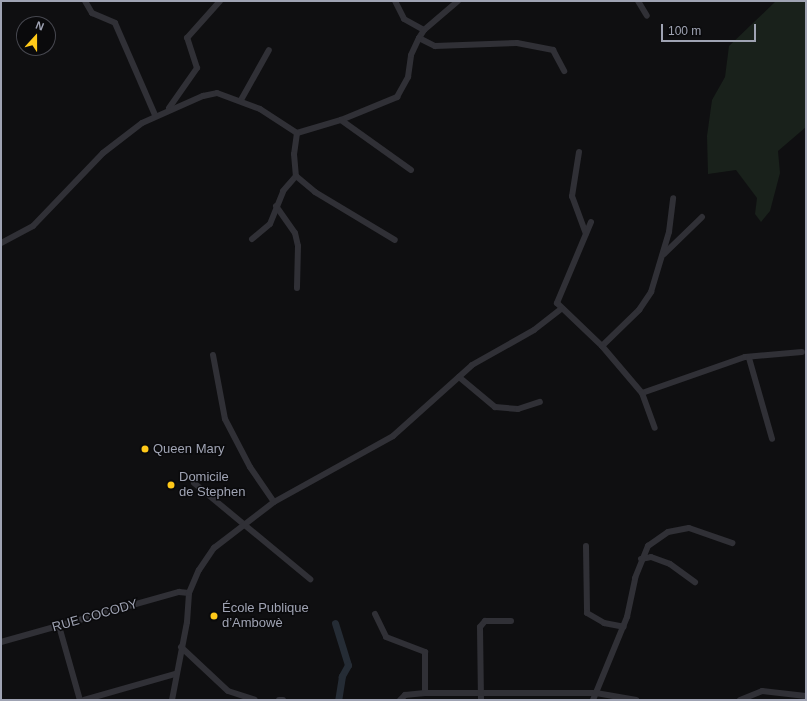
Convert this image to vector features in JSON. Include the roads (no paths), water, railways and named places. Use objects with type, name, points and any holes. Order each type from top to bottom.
[{"type":"street","points":[[85,1],[92,13],[115,23],[155,115]]},
{"type":"street","points":[[168,110],[197,68],[188,38],[220,1]]},
{"type":"street","points":[[1,243],[33,226],[103,153],[155,115],[168,110],[217,93],[241,100],[297,133],[341,120],[397,97],[408,77],[411,55],[424,30],[458,1]]},
{"type":"street","points":[[638,1],[647,16]]},
{"type":"street","points":[[398,2],[404,19],[424,30]]},
{"type":"street","points":[[419,38],[435,46],[517,43],[553,50],[564,71]]},
{"type":"street","points":[[241,100],[269,50]]},
{"type":"street","points":[[341,120],[411,170]]},
{"type":"street","points":[[296,176],[297,133]]},
{"type":"street","points":[[580,152],[572,196],[586,234]]},
{"type":"street","points":[[252,239],[270,224],[276,206],[287,183],[296,176]]},
{"type":"street","points":[[296,176],[315,192],[395,240]]},
{"type":"street","points":[[602,346],[646,301],[664,254],[673,198]]},
{"type":"street","points":[[276,206],[295,233],[298,246],[297,288]]},
{"type":"street","points":[[664,254],[702,217]]},
{"type":"street","points":[[591,222],[558,295],[557,303],[561,309],[602,346],[642,393],[654,428]]},
{"type":"street","points":[[172,700],[189,593],[205,559],[242,525],[274,502],[393,436],[459,377],[488,354],[534,330],[561,309]]},
{"type":"street","points":[[642,393],[709,368],[749,358],[802,352]]},
{"type":"street","points":[[213,355],[225,419],[253,471],[274,502]]},
{"type":"street","points":[[749,358],[772,439]]},
{"type":"street","points":[[459,377],[495,408],[518,409],[540,402]]},
{"type":"street","points":[[194,483],[242,525],[310,579]]},
{"type":"street","points":[[593,700],[624,627],[641,559],[658,538],[685,528],[699,529],[732,543]]},
{"type":"street","points":[[586,546],[587,613],[604,623],[624,627]]},
{"type":"street","points":[[641,559],[651,557],[670,564],[695,582]]},
{"type":"street","name":"RUE COCODY","points":[[1,642],[179,592],[189,593]]},
{"type":"street","points":[[375,614],[386,637],[425,652],[425,693]]},
{"type":"street","points":[[482,700],[480,627],[485,621],[512,621]]},
{"type":"street","points":[[59,626],[80,700]]},
{"type":"street","points":[[181,647],[228,691],[255,700]]},
{"type":"street","points":[[84,700],[176,674]]},
{"type":"street","points":[[740,700],[762,691],[806,696]]},
{"type":"street","points":[[400,700],[405,694],[425,693],[596,693],[636,700]]},
{"type":"waterway","points":[[335,623],[348,665],[342,676],[338,700]]},
{"type":"place","name":"Queen Mary","points":[[145,449]]},
{"type":"place","name":"Domicile de Stephen","points":[[171,485]]},
{"type":"place","name":"École Publique d’Ambowè","points":[[214,616]]}]
